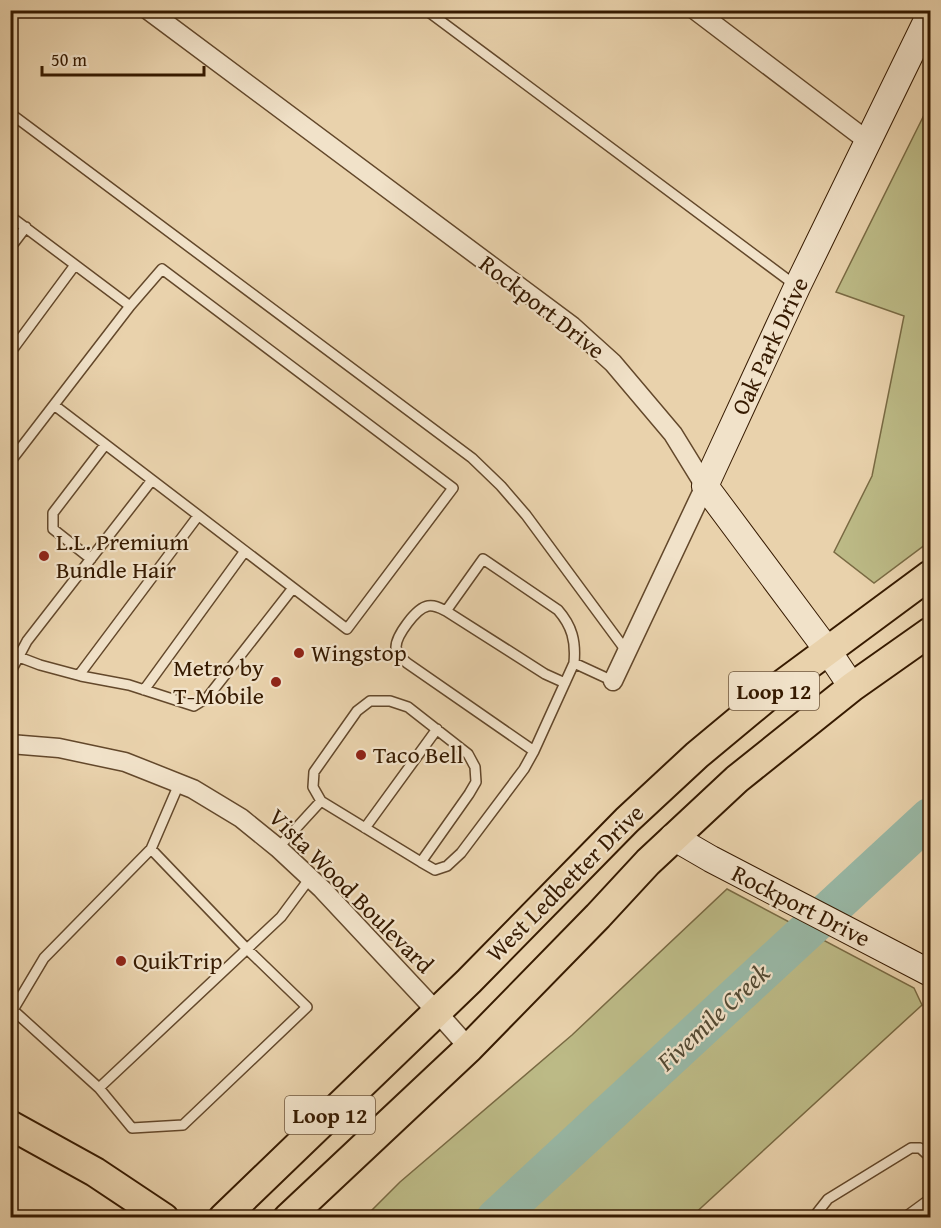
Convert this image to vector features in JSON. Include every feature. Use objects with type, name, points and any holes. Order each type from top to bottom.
[{"type":"main road","name":"West Ledbetter Drive","points":[[223,1218],[437,1012],[627,820],[697,755],[780,686],[930,575]]},
{"type":"main road","name":"West Ledbetter Drive","points":[[299,1211],[518,1000],[648,862],[737,778],[852,687],[930,632]]},
{"type":"main road","points":[[10,1125],[95,1172],[164,1218]]},
{"type":"street","name":"Rockport Drive","points":[[148,10],[572,326],[613,363],[673,434],[705,486],[828,651],[852,687]]},
{"type":"street","points":[[694,10],[869,142]]},
{"type":"street","name":"Oak Park Drive","points":[[613,681],[797,287],[930,14]]},
{"type":"street","name":"Vista Wood Boulevard","points":[[10,744],[59,748],[125,762],[193,789],[242,818],[310,878],[469,1048]]},
{"type":"street","name":"Rockport Drive","points":[[673,837],[930,973]]},
{"type":"lane","points":[[426,10],[797,287]]},
{"type":"lane","points":[[10,113],[472,458],[526,515],[627,652]]},
{"type":"lane","points":[[10,216],[130,306]]},
{"type":"lane","points":[[10,248],[26,228]]},
{"type":"lane","points":[[10,353],[75,264]]},
{"type":"lane","points":[[10,462],[130,306],[162,269],[453,488],[347,629],[54,405]]},
{"type":"lane","points":[[91,559],[53,529],[53,513],[105,445]]},
{"type":"lane","points":[[10,673],[27,641],[152,480]]},
{"type":"lane","points":[[79,675],[198,516]]},
{"type":"lane","points":[[144,690],[245,551]]},
{"type":"lane","points":[[421,862],[470,794],[476,782],[475,767],[468,754],[408,707],[390,701],[370,702],[357,711],[314,772],[313,787],[321,801],[421,862],[435,870],[447,866],[461,853],[524,769],[574,663],[575,648],[567,620],[558,610],[483,559],[446,611]]},
{"type":"lane","points":[[19,657],[79,675],[129,685],[194,706],[207,698],[293,588]]},
{"type":"lane","points":[[534,751],[407,663],[399,655],[396,646],[400,636],[418,611],[426,606],[437,607],[545,674],[565,683]]},
{"type":"lane","points":[[574,663],[613,681]]},
{"type":"lane","points":[[365,828],[437,729]]},
{"type":"lane","points":[[151,849],[247,949],[307,1007],[183,1125],[132,1128],[99,1088],[12,1012],[44,958],[151,849],[179,784]]},
{"type":"lane","points":[[278,848],[321,801]]},
{"type":"lane","points":[[99,1088],[281,917],[310,878]]},
{"type":"lane","points":[[813,1218],[828,1199],[911,1148],[920,1148],[930,1157]]},
{"type":"lane","points":[[904,1218],[930,1199]]},
{"type":"shaded area","points":[[930,103],[930,541],[874,583],[834,552],[872,476],[904,316],[836,292]]},
{"type":"shaded area","points":[[727,889],[914,988],[922,1005],[691,1217],[365,1217],[400,1182],[572,1035]]},
{"type":"waterway","name":"Fivemile Creek","points":[[496,1218],[930,817]]},
{"type":"place","name":"L.L. Premium Bundle Hair","points":[[44,556]]},
{"type":"place","name":"Wingstop","points":[[299,653]]},
{"type":"place","name":"Metro by T-Mobile","points":[[276,682]]},
{"type":"place","name":"Taco Bell","points":[[361,755]]},
{"type":"place","name":"QuikTrip","points":[[121,961]]}]
